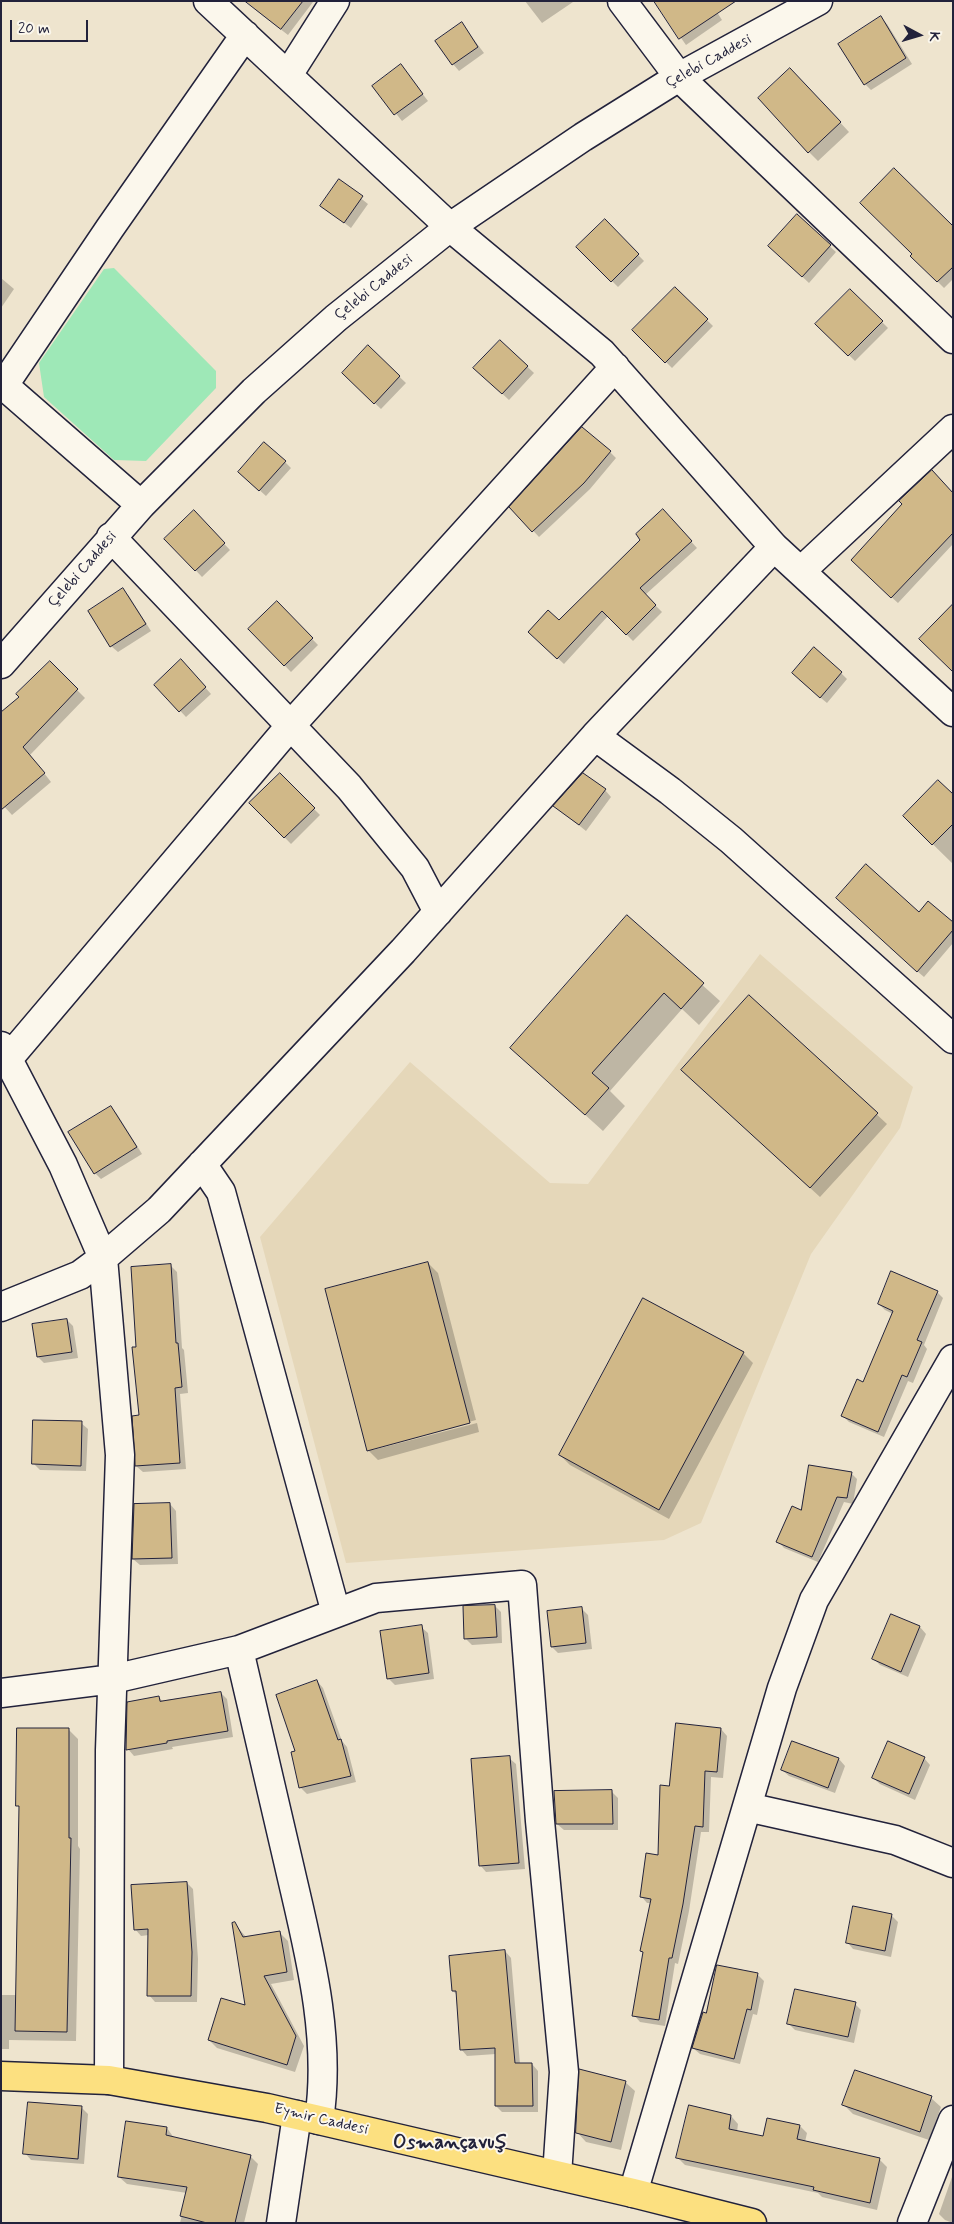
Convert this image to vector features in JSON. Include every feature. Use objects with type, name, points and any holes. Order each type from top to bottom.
[{"type":"main road","name":"Eymir Caddesi","points":[[1,2076],[109,2080],[308,2117],[558,2175],[752,2223]]},
{"type":"street","points":[[208,1],[450,226],[602,353],[774,547],[953,712]]},
{"type":"street","points":[[288,75],[335,1]]},
{"type":"street","points":[[622,1],[679,77],[953,338]]},
{"type":"street","name":"Çelebi Caddesi","points":[[1,664],[141,504],[254,391],[336,318],[450,226],[583,137],[679,77],[818,1]]},
{"type":"street","points":[[141,504],[2,384],[245,35]]},
{"type":"street","points":[[109,2080],[110,1750],[120,1455],[103,1258],[63,1165],[5,1053],[291,725],[615,367]]},
{"type":"street","points":[[801,571],[953,429]]},
{"type":"street","points":[[112,537],[349,788],[415,868],[438,912]]},
{"type":"street","points":[[1,1307],[80,1275],[159,1210],[438,912],[595,736],[774,547]]},
{"type":"street","points":[[595,736],[670,791],[731,840],[953,1039]]},
{"type":"street","points":[[202,1164],[221,1192],[336,1613]]},
{"type":"street","points":[[633,2193],[782,1688],[814,1600],[953,1359]]},
{"type":"street","points":[[1,1693],[113,1679],[239,1650],[376,1598],[522,1585],[540,1821],[564,2072],[558,2175]]},
{"type":"street","points":[[239,1650],[313,1970],[321,2046],[323,2096],[308,2117],[281,2223]]},
{"type":"street","points":[[747,1807],[895,1840],[953,1864]]},
{"type":"street","points":[[912,2223],[953,2120]]},
{"type":"shaded area","points":[[760,954],[913,1087],[900,1128],[811,1254],[701,1523],[664,1540],[346,1563],[260,1237],[410,1062],[550,1183],[588,1184]]},
{"type":"green space","points":[[114,268],[216,371],[216,388],[146,461],[114,460],[44,397],[39,363],[104,269]]},
{"type":"building","points":[[245,1],[303,1],[281,29]]},
{"type":"building","points":[[654,1],[736,1],[679,39]]},
{"type":"building","points":[[881,16],[906,58],[864,85],[838,44]]},
{"type":"building","points":[[462,22],[478,47],[452,65],[435,41]]},
{"type":"building","points":[[401,64],[423,94],[394,115],[372,86]]},
{"type":"building","points":[[790,68],[841,122],[808,153],[758,98]]},
{"type":"building","points":[[894,168],[953,226],[953,267],[937,282],[910,256],[912,254],[860,203]]},
{"type":"building","points":[[339,179],[363,196],[344,223],[320,206]]},
{"type":"building","points":[[797,214],[831,245],[802,277],[768,246]]},
{"type":"building","points":[[605,219],[639,254],[611,282],[576,247]]},
{"type":"building","points":[[675,287],[708,319],[665,363],[632,330]]},
{"type":"building","points":[[850,289],[883,321],[848,356],[815,324]]},
{"type":"building","points":[[500,340],[528,366],[502,394],[473,368]]},
{"type":"building","points":[[368,345],[400,376],[374,404],[342,373]]},
{"type":"building","points":[[582,427],[611,451],[584,483],[532,532],[509,507]]},
{"type":"building","points":[[264,442],[286,461],[259,491],[238,472]]},
{"type":"building","points":[[932,470],[953,493],[953,533],[891,598],[851,560],[902,504],[899,501]]},
{"type":"building","points":[[663,509],[692,541],[640,588],[656,605],[626,635],[602,611],[557,659],[528,632],[548,610],[559,620],[640,540],[636,534]]},
{"type":"building","points":[[194,510],[225,543],[195,571],[164,539]]},
{"type":"building","points":[[123,588],[146,624],[110,647],[88,611]]},
{"type":"building","points":[[277,601],[313,638],[284,666],[248,629]]},
{"type":"building","points":[[953,604],[953,672],[919,639]]},
{"type":"building","points":[[814,647],[842,672],[820,698],[792,673]]},
{"type":"building","points":[[181,659],[206,687],[179,712],[154,685]]},
{"type":"building","points":[[50,661],[78,689],[23,747],[45,773],[1,810],[1,712],[19,697],[16,694]]},
{"type":"building","points":[[280,773],[315,808],[284,838],[249,803]]},
{"type":"building","points":[[583,773],[606,789],[579,825],[553,806]]},
{"type":"building","points":[[938,780],[953,794],[953,824],[932,845],[903,816]]},
{"type":"building","points":[[866,864],[919,912],[928,901],[953,922],[953,930],[917,972],[836,898]]},
{"type":"building","points":[[627,915],[704,983],[681,1009],[664,993],[592,1073],[609,1088],[585,1115],[510,1048]]},
{"type":"building","points":[[749,995],[878,1113],[810,1188],[681,1070]]},
{"type":"building","points":[[111,1106],[137,1147],[94,1174],[68,1132]]},
{"type":"building","points":[[428,1262],[470,1423],[367,1451],[325,1289]]},
{"type":"building","points":[[171,1264],[176,1343],[178,1343],[182,1387],[175,1388],[180,1463],[135,1466],[132,1416],[139,1415],[132,1347],[136,1347],[131,1267]]},
{"type":"building","points":[[891,1271],[938,1291],[917,1340],[922,1342],[907,1377],[902,1375],[878,1432],[841,1416],[857,1379],[863,1382],[893,1311],[878,1304]]},
{"type":"building","points":[[643,1298],[744,1352],[659,1510],[559,1455]]},
{"type":"building","points":[[67,1319],[72,1352],[37,1357],[32,1324]]},
{"type":"building","points":[[33,1420],[82,1421],[81,1466],[32,1464]]},
{"type":"building","points":[[809,1465],[852,1472],[847,1498],[837,1497],[812,1557],[776,1542],[792,1506],[801,1510]]},
{"type":"building","points":[[170,1503],[172,1558],[132,1559],[134,1504]]},
{"type":"building","points":[[495,1605],[497,1637],[464,1639],[463,1606]]},
{"type":"building","points":[[582,1607],[586,1643],[551,1647],[547,1611]]},
{"type":"building","points":[[891,1614],[920,1626],[901,1672],[872,1659]]},
{"type":"building","points":[[422,1625],[429,1673],[387,1679],[380,1631]]},
{"type":"building","points":[[317,1680],[338,1740],[341,1739],[351,1776],[299,1788],[291,1752],[295,1751],[276,1695]]},
{"type":"building","points":[[221,1692],[228,1731],[126,1750],[127,1702],[159,1696],[160,1701]]},
{"type":"building","points":[[676,1723],[721,1728],[717,1772],[705,1771],[703,1827],[695,1826],[683,1904],[672,1958],[669,1958],[659,2020],[632,2016],[643,1952],[640,1951],[651,1899],[640,1897],[646,1853],[658,1855],[660,1785],[669,1786]]},
{"type":"building","points":[[17,1728],[69,1728],[69,1838],[71,1838],[67,2032],[15,2031],[19,1806],[16,1806]]},
{"type":"building","points":[[792,1741],[839,1758],[828,1788],[781,1770]]},
{"type":"building","points":[[888,1741],[925,1757],[909,1794],[872,1778]]},
{"type":"building","points":[[510,1756],[519,1863],[479,1866],[471,1759]]},
{"type":"building","points":[[612,1790],[613,1824],[556,1824],[554,1791]]},
{"type":"building","points":[[187,1882],[192,1952],[191,1996],[147,1996],[148,1929],[134,1930],[131,1885]]},
{"type":"building","points":[[853,1906],[892,1914],[885,1951],[846,1943]]},
{"type":"building","points":[[235,1922],[243,1937],[280,1931],[287,1972],[264,1976],[296,2036],[287,2065],[208,2040],[221,1998],[245,2005],[232,1923]]},
{"type":"building","points":[[505,1950],[515,2063],[532,2063],[533,2106],[495,2106],[495,2048],[460,2050],[456,1991],[452,1991],[449,1956]]},
{"type":"building","points":[[717,1965],[758,1973],[751,2010],[747,2009],[734,2059],[692,2048],[703,2012],[706,2013]]},
{"type":"building","points":[[795,1989],[856,2002],[848,2037],[787,2024]]},
{"type":"building","points":[[579,2069],[626,2081],[611,2142],[576,2133]]},
{"type":"building","points":[[855,2070],[932,2096],[920,2132],[842,2105]]},
{"type":"building","points":[[28,2102],[82,2106],[78,2159],[23,2154]]},
{"type":"building","points":[[689,2105],[731,2115],[729,2129],[763,2136],[767,2118],[800,2125],[797,2139],[880,2158],[870,2203],[813,2190],[814,2187],[676,2158]]},
{"type":"building","points":[[126,2121],[167,2127],[166,2135],[251,2155],[235,2223],[207,2223],[180,2216],[187,2187],[118,2177]]},
{"type":"district","name":"Osmançavuş","points":[[450,2144]]}]
